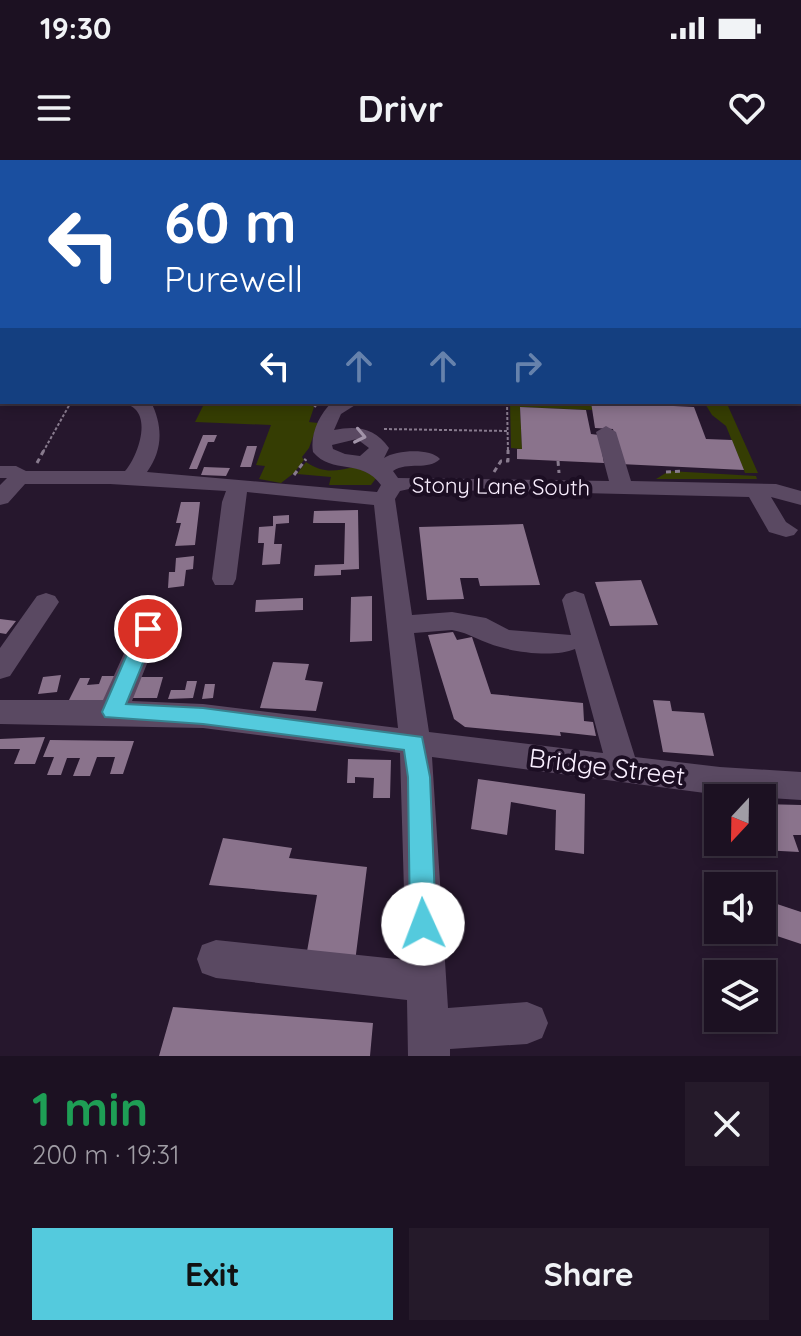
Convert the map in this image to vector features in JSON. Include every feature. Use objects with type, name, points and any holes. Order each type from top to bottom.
[{"type":"street","points":[[132,477],[141,466],[152,426],[141,404]]},
{"type":"street","points":[[338,404],[321,442],[323,452],[335,460],[382,478]]},
{"type":"street","points":[[606,432],[622,488]]},
{"type":"street","points":[[321,442],[348,433],[375,439],[382,478]]},
{"type":"street","points":[[0,498],[16,476],[132,477],[239,486],[382,478],[397,459],[430,459]]},
{"type":"street","name":"Stony Lane South","points":[[428,1043],[419,777],[382,478],[496,485],[531,479],[622,488],[767,491],[801,498]]},
{"type":"street","points":[[224,579],[228,535],[239,486]]},
{"type":"street","points":[[767,491],[777,527],[786,530]]},
{"type":"street","points":[[575,600],[623,770]]},
{"type":"street","points":[[0,669],[46,602]]},
{"type":"street","points":[[402,625],[452,621],[477,625],[504,639],[565,643]]},
{"type":"street","points":[[113,712],[148,629]]},
{"type":"street","name":"Bridge Street","points":[[0,712],[203,716],[623,770],[801,786]]},
{"type":"street","points":[[216,959],[425,982]]},
{"type":"street","points":[[428,1043],[527,1023]]},
{"type":"path","points":[[16,476],[70,404]]},
{"type":"path","points":[[496,485],[494,469],[501,461],[508,461],[507,404]]},
{"type":"path","points":[[390,430],[507,431]]},
{"type":"path","points":[[508,451],[517,451]]},
{"type":"green space","points":[[204,404],[309,404],[314,407],[309,422],[318,423],[309,448],[302,457],[304,460],[281,483],[259,479],[265,466],[256,465],[271,425],[195,422]]},
{"type":"green space","points":[[510,404],[592,404],[593,410],[520,407],[522,449],[511,448]]},
{"type":"green space","points":[[705,404],[728,406],[758,473],[745,473],[726,426],[712,415]]},
{"type":"green space","points":[[306,462],[330,470],[355,467],[377,477],[371,485],[329,485],[331,477],[297,474]]},
{"type":"green space","points":[[669,471],[756,476],[757,479],[656,479]]},
{"type":"building","points":[[591,404],[694,407],[706,439],[732,440],[744,470],[620,464],[613,429],[595,428]]},
{"type":"building","points":[[520,407],[586,410],[591,434],[599,435],[604,463],[517,459],[517,449],[522,449]]},
{"type":"building","points":[[203,435],[217,435],[214,442],[208,442],[197,469],[189,469]]},
{"type":"building","points":[[247,446],[257,446],[251,467],[240,467]]},
{"type":"building","points":[[204,467],[230,468],[226,476],[201,475]]},
{"type":"building","points":[[181,502],[200,502],[195,545],[175,546],[181,523],[176,523]]},
{"type":"building","points":[[358,510],[359,569],[341,570],[341,575],[314,576],[315,565],[344,564],[345,523],[313,523],[314,511]]},
{"type":"building","points":[[289,515],[289,523],[276,524],[274,544],[282,544],[280,564],[262,565],[264,543],[258,543],[259,527],[273,526],[273,516]]},
{"type":"building","points":[[523,524],[540,585],[480,586],[478,578],[460,578],[464,599],[427,600],[419,527]]},
{"type":"building","points":[[194,556],[193,569],[186,570],[184,586],[168,588],[169,572],[175,572],[176,558]]},
{"type":"building","points":[[641,580],[658,625],[610,626],[595,582]]},
{"type":"building","points":[[372,596],[372,641],[350,642],[351,597]]},
{"type":"building","points":[[303,598],[303,610],[255,612],[256,600]]},
{"type":"building","points":[[0,619],[16,621],[6,634],[0,633]]},
{"type":"building","points":[[453,632],[457,640],[472,637],[491,694],[583,703],[584,721],[593,722],[596,736],[465,727],[454,719],[428,635]]},
{"type":"building","points":[[273,662],[309,664],[305,680],[323,682],[316,711],[260,708]]},
{"type":"building","points":[[61,675],[57,692],[38,694],[43,677]]},
{"type":"building","points":[[102,676],[117,676],[109,700],[69,700],[80,678],[90,678],[87,685],[99,684]]},
{"type":"building","points":[[137,677],[163,677],[157,698],[130,698]]},
{"type":"building","points":[[187,681],[197,681],[193,698],[168,699],[171,690],[185,690]]},
{"type":"building","points":[[205,684],[215,684],[213,698],[202,699]]},
{"type":"building","points":[[653,700],[670,701],[672,711],[704,713],[714,756],[663,752]]},
{"type":"building","points":[[45,737],[35,764],[14,764],[20,749],[0,749],[0,739]]},
{"type":"building","points":[[50,740],[134,741],[123,774],[110,774],[115,757],[97,757],[90,776],[73,776],[80,758],[67,758],[61,775],[47,775],[54,757],[43,757]]},
{"type":"building","points":[[348,759],[391,760],[390,798],[373,798],[374,778],[355,777],[355,783],[347,783]]},
{"type":"building","points":[[478,779],[585,794],[584,854],[555,850],[556,810],[511,802],[507,835],[471,829]]},
{"type":"building","points":[[776,804],[801,805],[801,835],[793,835],[799,852],[776,851]]},
{"type":"building","points":[[223,838],[292,848],[289,858],[367,867],[355,962],[306,957],[317,895],[209,885]]},
{"type":"building","points":[[776,904],[801,912],[801,944],[776,936]]},
{"type":"building","points":[[173,1007],[373,1023],[370,1056],[159,1056]]},
{"type":"route","points":[[148,629],[113,712],[203,716],[414,743],[419,777],[423,924]]}]
